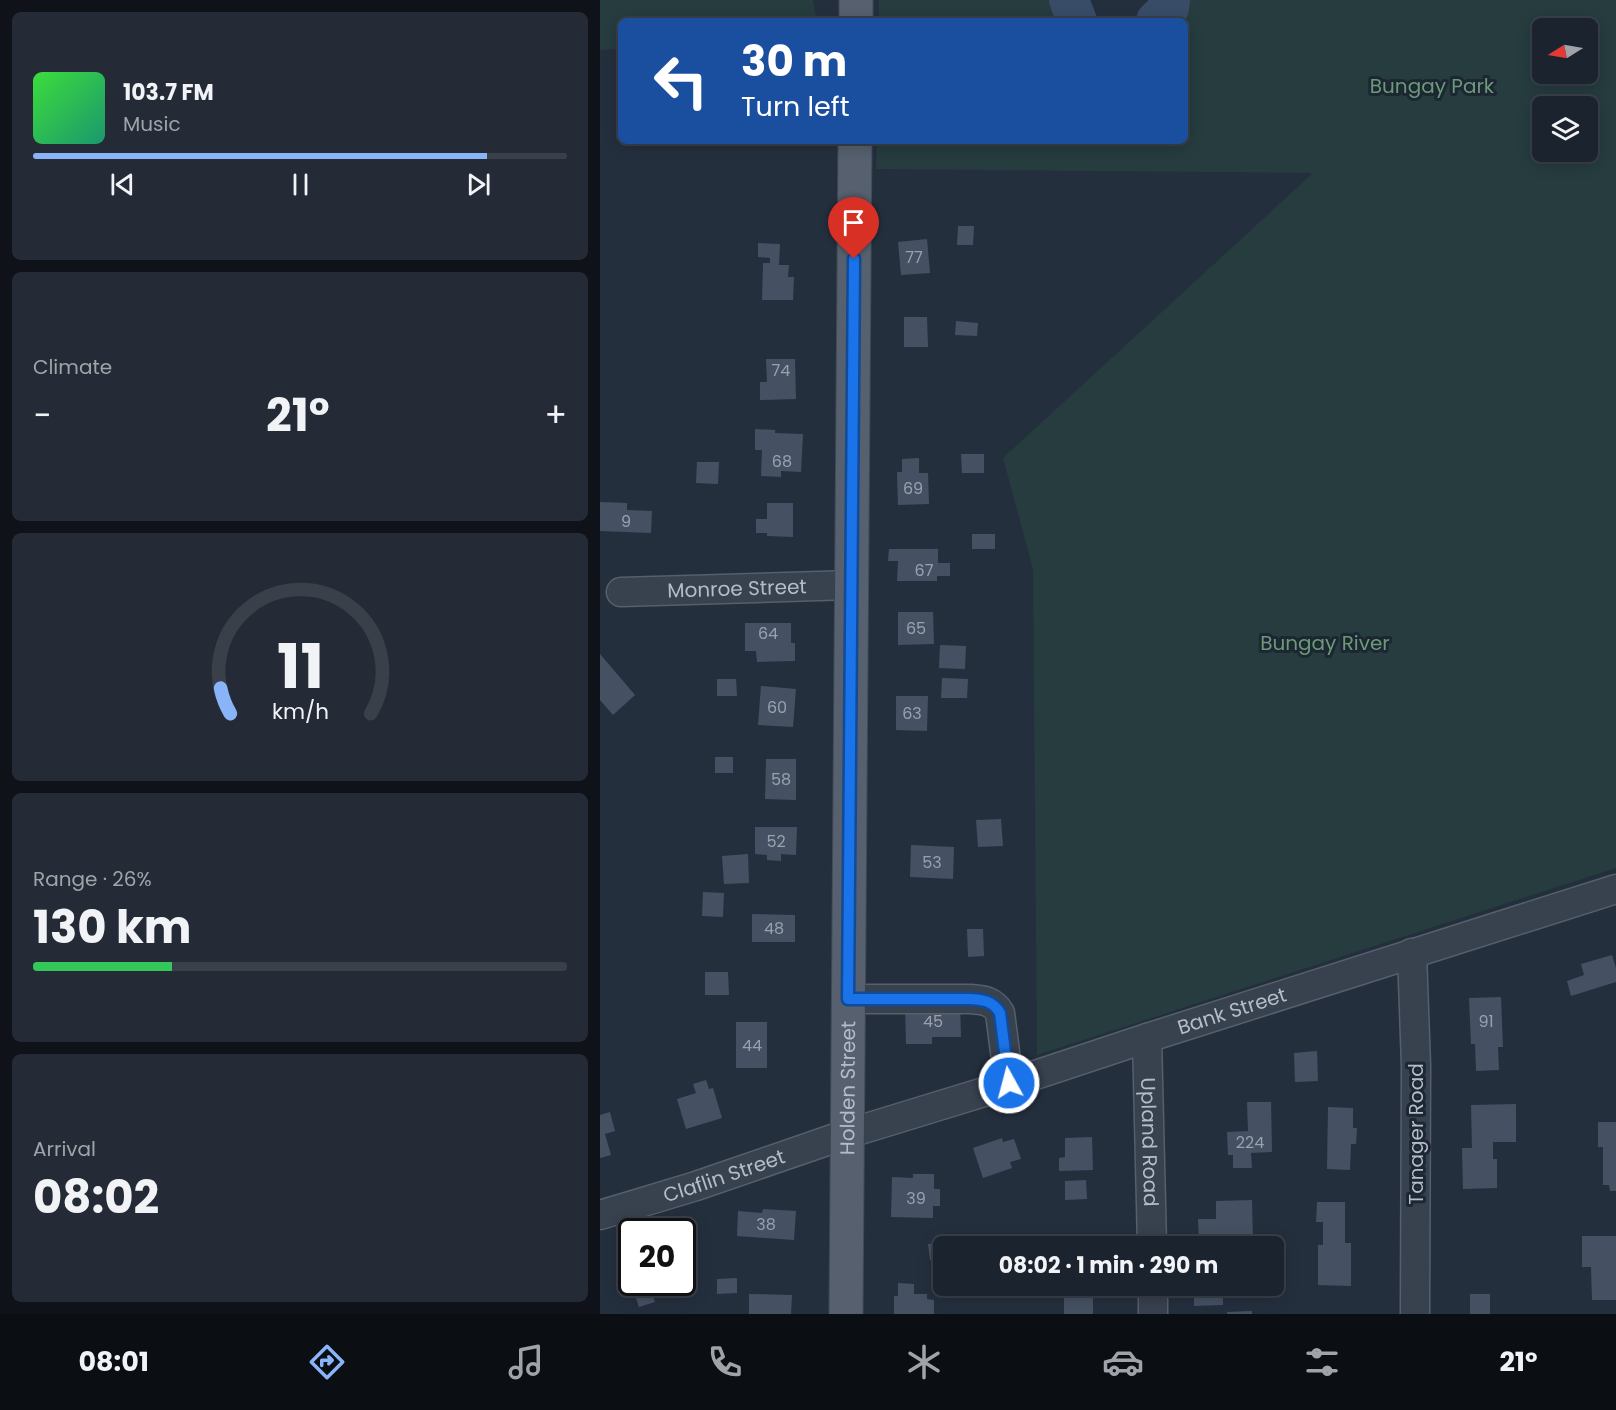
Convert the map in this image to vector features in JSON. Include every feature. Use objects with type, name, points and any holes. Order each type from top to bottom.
[{"type":"main road","points":[[856,0],[856,18]]},
{"type":"main road","name":"Holden Street","points":[[846,1314],[855,144]]},
{"type":"street","name":"Monroe Street","points":[[621,592],[851,585]]},
{"type":"street","name":"Bank Street","points":[[847,1134],[1616,889]]},
{"type":"street","name":"Tanager Road","points":[[1412,953],[1416,1066],[1415,1314]]},
{"type":"street","points":[[848,999],[988,1001],[996,1006],[1000,1013],[1009,1083]]},
{"type":"street","name":"Upland Road","points":[[1147,1038],[1152,1236]]},
{"type":"street","name":"Claflin Street","points":[[600,1215],[696,1186],[847,1134]]},
{"type":"street","points":[[1153,1296],[1153,1314]]},
{"type":"green space","points":[[600,0],[813,0],[816,18],[618,18],[618,49],[600,50]]},
{"type":"green space","points":[[879,0],[1069,0],[1076,18],[879,18]]},
{"type":"green space","name":"Bungay River","points":[[1170,0],[1616,0],[1616,868],[1037,1055],[1033,569],[1003,458],[1313,173],[876,169],[877,144],[1188,144],[1188,18],[1159,18],[1169,8]]},
{"type":"building","points":[[958,226],[974,226],[973,245],[957,245]]},
{"type":"building","points":[[927,239],[930,273],[901,275],[898,242]]},
{"type":"building","points":[[758,243],[780,244],[779,265],[789,265],[788,277],[794,277],[793,300],[762,300],[763,263],[770,263],[770,258],[758,257]]},
{"type":"building","points":[[904,317],[927,317],[928,347],[904,347]]},
{"type":"building","points":[[956,321],[978,323],[977,336],[955,335]]},
{"type":"building","points":[[766,359],[795,359],[796,399],[760,400],[760,382],[767,382]]},
{"type":"building","points":[[755,429],[775,430],[775,433],[803,434],[801,472],[781,471],[781,477],[761,476],[762,450],[755,450]]},
{"type":"building","points":[[961,454],[984,454],[984,473],[962,473]]},
{"type":"building","points":[[919,458],[919,473],[928,473],[929,504],[898,505],[897,472],[902,472],[902,459]]},
{"type":"building","points":[[697,462],[719,462],[718,484],[696,483]]},
{"type":"building","points":[[600,502],[627,503],[627,510],[652,511],[651,533],[600,531]]},
{"type":"building","points":[[767,503],[793,503],[793,537],[767,536],[767,533],[756,533],[756,519],[767,519]]},
{"type":"building","points":[[972,534],[995,534],[995,549],[972,549]]},
{"type":"building","points":[[889,549],[938,549],[938,563],[950,563],[950,576],[937,576],[937,581],[897,581],[898,561],[888,561]]},
{"type":"building","points":[[898,612],[933,612],[934,644],[898,645]]},
{"type":"building","points":[[745,623],[791,623],[791,643],[795,643],[795,661],[757,662],[756,651],[745,651]]},
{"type":"building","points":[[940,645],[966,646],[965,669],[939,668]]},
{"type":"building","points":[[600,654],[635,695],[613,715],[600,700]]},
{"type":"building","points":[[942,678],[968,679],[967,698],[941,698]]},
{"type":"building","points":[[717,679],[736,679],[737,696],[717,696]]},
{"type":"building","points":[[761,686],[796,689],[793,727],[758,725]]},
{"type":"building","points":[[896,696],[928,696],[927,731],[896,730]]},
{"type":"building","points":[[715,757],[733,757],[733,773],[715,773]]},
{"type":"building","points":[[766,759],[796,759],[796,800],[765,799]]},
{"type":"building","points":[[1001,819],[1003,846],[978,847],[976,820]]},
{"type":"building","points":[[755,827],[797,827],[796,855],[781,854],[781,861],[767,860],[767,855],[755,854]]},
{"type":"building","points":[[911,845],[954,847],[953,879],[910,877]]},
{"type":"building","points":[[748,854],[749,883],[724,884],[722,856]]},
{"type":"building","points":[[703,892],[724,893],[723,917],[702,916]]},
{"type":"building","points":[[752,914],[795,915],[795,942],[752,942]]},
{"type":"building","points":[[967,929],[983,929],[984,956],[968,957]]},
{"type":"building","points":[[1612,955],[1616,968],[1616,982],[1571,996],[1567,981],[1584,975],[1581,964]]},
{"type":"building","points":[[705,972],[728,972],[729,995],[705,995]]},
{"type":"building","points":[[1501,997],[1503,1047],[1498,1047],[1499,1070],[1476,1071],[1475,1044],[1471,1044],[1469,998]]},
{"type":"building","points":[[960,1003],[961,1037],[932,1037],[932,1044],[906,1044],[905,1004]]},
{"type":"building","points":[[736,1022],[767,1022],[767,1068],[736,1068]]},
{"type":"building","points":[[1317,1051],[1318,1081],[1295,1082],[1294,1053]]},
{"type":"building","points":[[706,1080],[709,1089],[713,1088],[722,1118],[686,1129],[677,1099],[696,1093],[693,1084]]},
{"type":"building","points":[[1247,1102],[1271,1102],[1272,1152],[1251,1153],[1252,1168],[1233,1168],[1233,1155],[1228,1155],[1227,1132],[1248,1131]]},
{"type":"building","points":[[1516,1104],[1516,1142],[1493,1142],[1493,1159],[1497,1159],[1497,1188],[1463,1189],[1462,1148],[1472,1148],[1471,1105]]},
{"type":"building","points":[[1328,1107],[1353,1108],[1353,1128],[1357,1128],[1356,1144],[1351,1144],[1350,1170],[1327,1169]]},
{"type":"building","points":[[610,1112],[615,1131],[605,1134],[611,1155],[600,1158],[600,1115]]},
{"type":"building","points":[[1598,1122],[1616,1122],[1616,1191],[1610,1191],[1609,1185],[1603,1185],[1603,1147],[1598,1147]]},
{"type":"building","points":[[1092,1137],[1093,1170],[1059,1171],[1059,1158],[1065,1157],[1065,1138]]},
{"type":"building","points":[[1002,1138],[1003,1142],[1014,1139],[1021,1159],[1010,1162],[1012,1168],[983,1178],[973,1148]]},
{"type":"building","points":[[913,1174],[934,1174],[934,1189],[940,1189],[940,1206],[933,1206],[933,1218],[891,1217],[892,1177],[913,1178]]},
{"type":"building","points":[[1086,1180],[1087,1199],[1065,1200],[1065,1181]]},
{"type":"building","points":[[1252,1200],[1253,1236],[1199,1236],[1198,1219],[1216,1219],[1216,1201]]},
{"type":"building","points":[[1317,1202],[1345,1202],[1345,1243],[1351,1243],[1351,1286],[1318,1285],[1318,1245],[1323,1245],[1323,1222],[1316,1222]]},
{"type":"building","points":[[763,1209],[796,1211],[794,1240],[737,1236],[738,1211],[762,1213]]},
{"type":"building","points":[[1582,1236],[1616,1236],[1616,1300],[1592,1300],[1591,1267],[1582,1267]]},
{"type":"building","points":[[928,1244],[933,1244],[933,1260],[930,1260]]},
{"type":"building","points":[[737,1278],[737,1293],[717,1294],[717,1279]]},
{"type":"building","points":[[898,1283],[914,1284],[914,1294],[927,1294],[927,1299],[934,1300],[934,1314],[894,1314],[894,1296],[898,1296]]},
{"type":"building","points":[[749,1294],[792,1295],[791,1314],[749,1314]]},
{"type":"building","points":[[1470,1294],[1490,1294],[1490,1314],[1470,1314]]},
{"type":"building","points":[[635,1296],[653,1296],[655,1302],[639,1307]]},
{"type":"building","points":[[1064,1296],[1093,1296],[1093,1314],[1064,1314]]},
{"type":"building","points":[[1194,1296],[1223,1296],[1223,1305],[1194,1306]]},
{"type":"building","points":[[1252,1311],[1252,1314],[1227,1314],[1227,1312]]},
{"type":"waterway","name":"Bungay River","points":[[1069,0],[1076,18]]},
{"type":"waterway","name":"Bungay River","points":[[1159,18],[1169,8],[1170,0]]},
{"type":"route","points":[[854,259],[848,999],[988,1001],[996,1006],[1000,1013],[1009,1083]]},
{"type":"park label","name":"Bungay Park","points":[[1432,86]]}]
